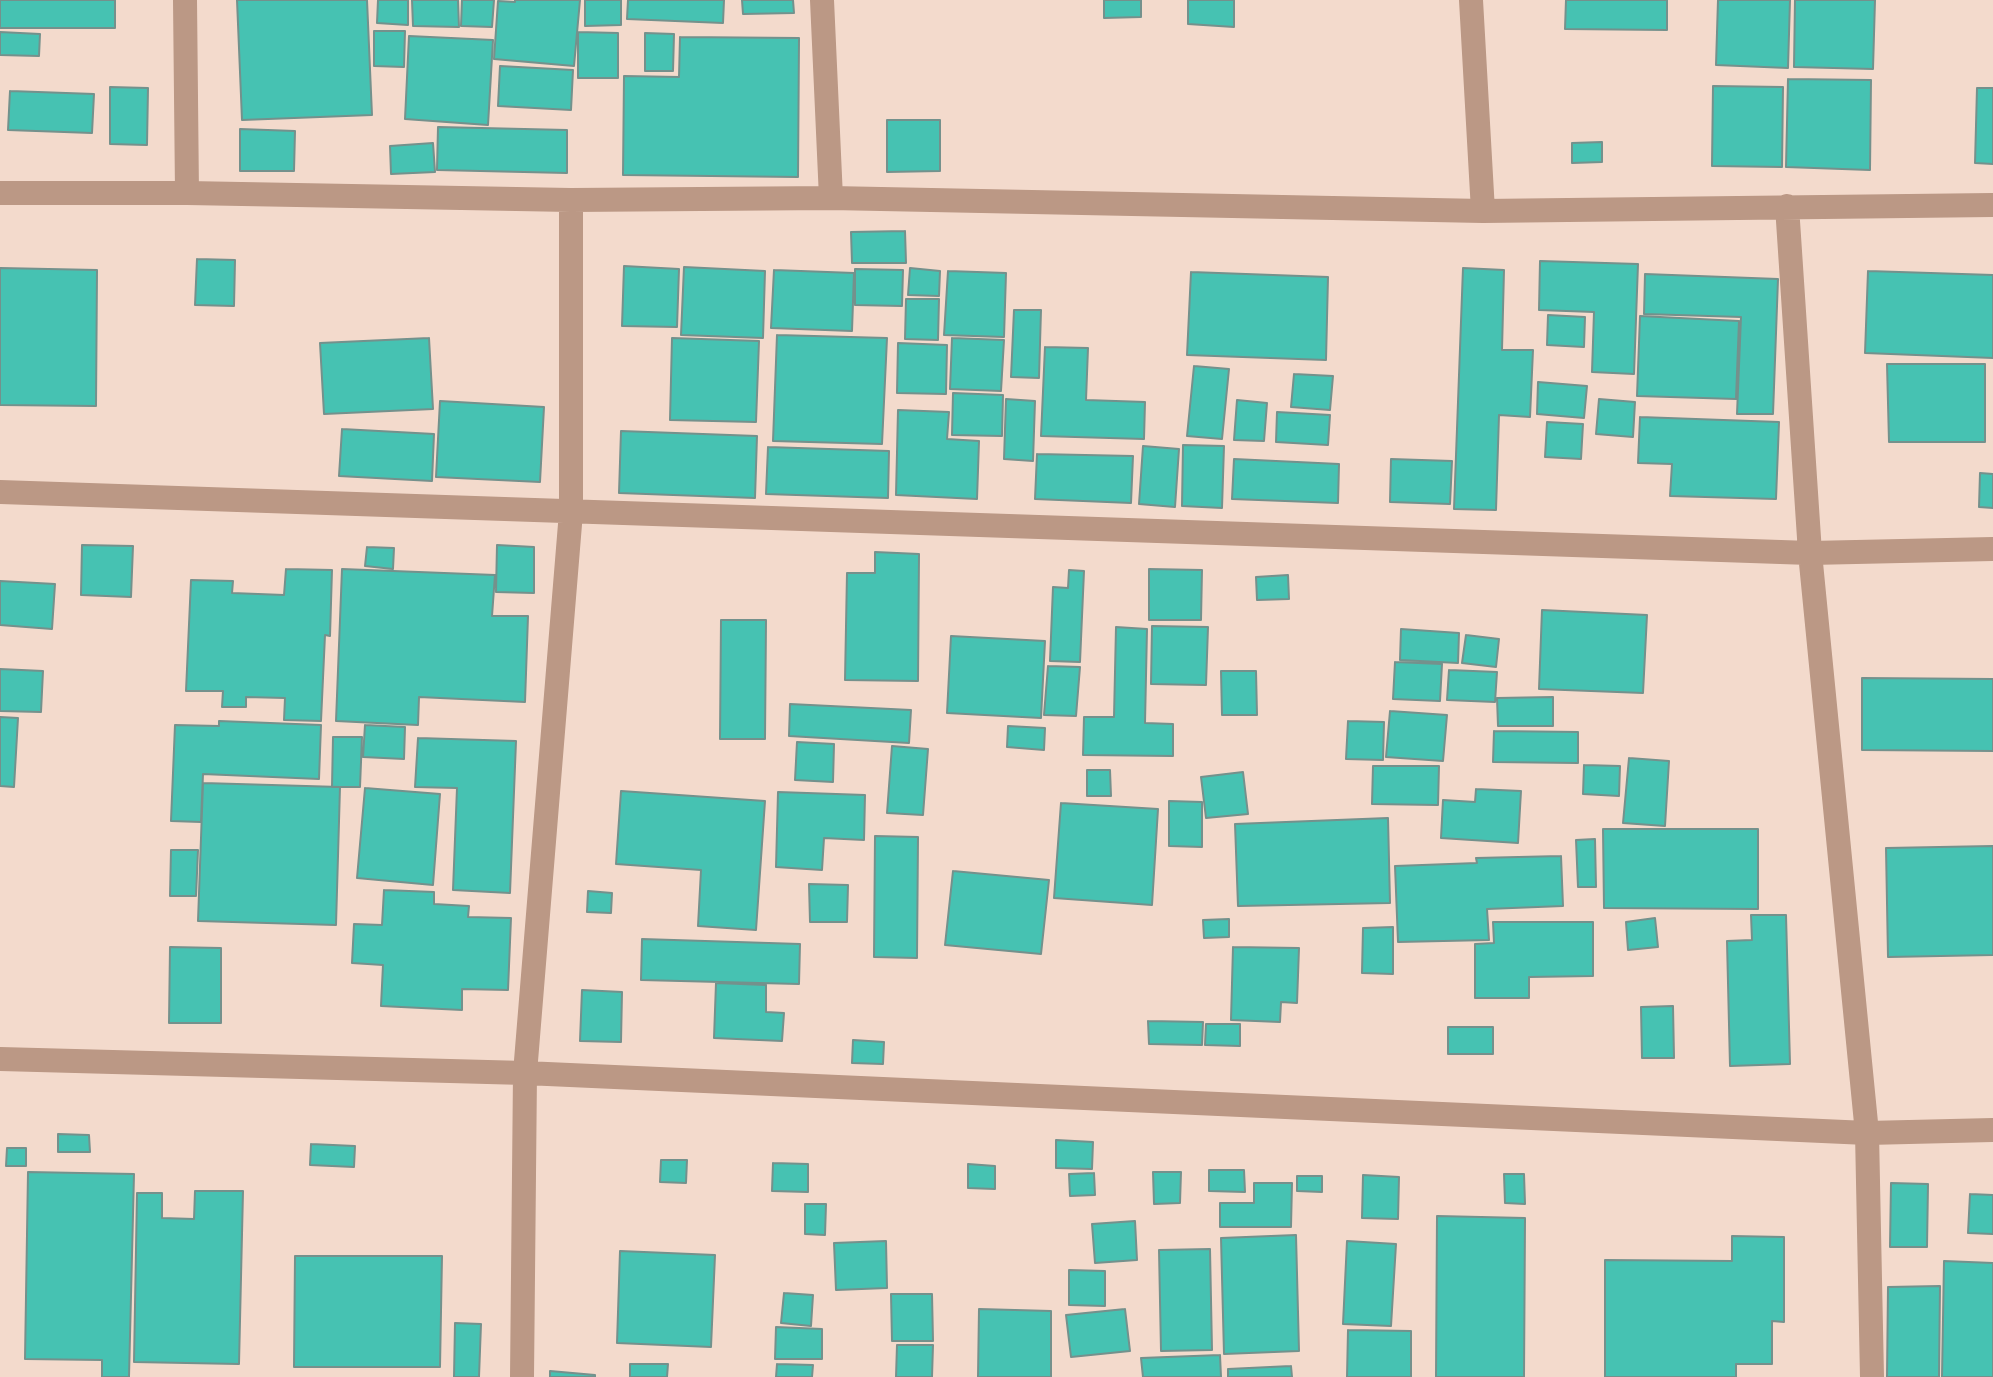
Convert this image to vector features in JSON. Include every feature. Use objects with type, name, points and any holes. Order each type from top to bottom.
[{"type":"street","points":[[185,0],[187,193]]},
{"type":"street","points":[[822,0],[831,198]]},
{"type":"street","points":[[1471,0],[1483,211]]},
{"type":"street","points":[[0,193],[571,200],[831,198],[1483,211],[1993,205]]},
{"type":"street","points":[[522,1377],[525,1073],[571,512],[571,200]]},
{"type":"street","points":[[1787,206],[1810,553],[1867,1133],[1872,1377]]},
{"type":"street","points":[[0,492],[1810,553],[1993,549]]},
{"type":"street","points":[[0,1059],[525,1073],[1867,1133],[1993,1130]]},
{"type":"building","points":[[0,0],[115,0],[115,28],[0,28]]},
{"type":"building","points":[[237,0],[367,0],[372,115],[242,120]]},
{"type":"building","points":[[378,0],[408,0],[408,25],[377,23]]},
{"type":"building","points":[[412,0],[458,0],[459,27],[413,26]]},
{"type":"building","points":[[462,0],[494,0],[492,27],[461,26]]},
{"type":"building","points":[[580,0],[574,66],[494,59],[498,1]]},
{"type":"building","points":[[585,0],[621,0],[621,25],[585,26]]},
{"type":"building","points":[[628,0],[724,0],[723,23],[627,19]]},
{"type":"building","points":[[742,0],[793,0],[794,13],[743,14]]},
{"type":"building","points":[[1104,0],[1141,0],[1141,17],[1104,18]]},
{"type":"building","points":[[1188,0],[1234,0],[1234,27],[1188,24]]},
{"type":"building","points":[[1566,0],[1667,0],[1667,30],[1565,29]]},
{"type":"building","points":[[1718,0],[1790,0],[1788,68],[1716,65]]},
{"type":"building","points":[[1795,0],[1875,0],[1873,69],[1794,67]]},
{"type":"building","points":[[374,31],[405,31],[404,67],[374,66]]},
{"type":"building","points":[[0,32],[40,34],[39,56],[0,55]]},
{"type":"building","points":[[578,32],[618,33],[618,78],[578,78]]},
{"type":"building","points":[[645,33],[674,34],[673,71],[645,71]]},
{"type":"building","points":[[409,36],[493,40],[488,125],[405,119]]},
{"type":"building","points":[[680,37],[799,38],[798,177],[623,175],[624,76],[679,77]]},
{"type":"building","points":[[500,66],[573,70],[571,110],[498,106]]},
{"type":"building","points":[[1788,79],[1871,80],[1870,170],[1786,167]]},
{"type":"building","points":[[1713,86],[1783,87],[1782,167],[1712,166]]},
{"type":"building","points":[[110,87],[148,88],[147,145],[110,144]]},
{"type":"building","points":[[1977,88],[1993,88],[1993,164],[1975,163]]},
{"type":"building","points":[[10,91],[94,94],[92,133],[8,130]]},
{"type":"building","points":[[887,120],[940,120],[940,171],[887,172]]},
{"type":"building","points":[[438,127],[567,130],[567,173],[437,170]]},
{"type":"building","points":[[240,129],[295,131],[294,171],[240,171]]},
{"type":"building","points":[[1602,142],[1602,162],[1572,163],[1572,143]]},
{"type":"building","points":[[433,143],[435,172],[391,174],[390,146]]},
{"type":"building","points":[[905,231],[906,263],[852,263],[851,232]]},
{"type":"building","points":[[197,259],[235,260],[234,306],[195,305]]},
{"type":"building","points":[[1540,261],[1638,264],[1634,374],[1592,372],[1594,312],[1539,310]]},
{"type":"building","points":[[624,266],[679,269],[677,327],[622,326]]},
{"type":"building","points":[[684,267],[765,271],[763,338],[681,335]]},
{"type":"building","points":[[0,268],[97,270],[96,406],[0,405]]},
{"type":"building","points":[[910,268],[940,271],[939,296],[908,295]]},
{"type":"building","points":[[1463,268],[1504,270],[1502,350],[1533,350],[1530,417],[1499,415],[1496,510],[1454,509]]},
{"type":"building","points":[[855,269],[903,270],[902,306],[855,305]]},
{"type":"building","points":[[774,270],[854,273],[852,331],[771,328]]},
{"type":"building","points":[[948,271],[1006,273],[1004,337],[944,335]]},
{"type":"building","points":[[1868,271],[1993,275],[1993,358],[1865,353]]},
{"type":"building","points":[[1191,272],[1328,277],[1326,360],[1187,355]]},
{"type":"building","points":[[1645,274],[1778,279],[1773,414],[1737,414],[1741,317],[1644,314]]},
{"type":"building","points":[[906,299],[939,299],[938,340],[905,339]]},
{"type":"building","points":[[1014,310],[1041,310],[1039,378],[1011,377]]},
{"type":"building","points":[[1548,315],[1585,317],[1584,347],[1547,345]]},
{"type":"building","points":[[1640,316],[1739,321],[1736,399],[1637,396]]},
{"type":"building","points":[[777,335],[887,338],[882,444],[773,441]]},
{"type":"building","points":[[429,338],[433,409],[324,414],[320,343]]},
{"type":"building","points":[[672,338],[759,341],[756,422],[670,420]]},
{"type":"building","points":[[952,338],[1004,340],[1001,391],[950,389]]},
{"type":"building","points":[[898,343],[947,345],[946,394],[897,393]]},
{"type":"building","points":[[1045,347],[1088,348],[1086,400],[1145,402],[1144,439],[1041,436]]},
{"type":"building","points":[[1887,364],[1985,364],[1985,442],[1889,442]]},
{"type":"building","points":[[1194,366],[1229,369],[1222,439],[1187,436]]},
{"type":"building","points":[[1294,374],[1333,376],[1330,410],[1291,407]]},
{"type":"building","points":[[1538,382],[1587,386],[1584,418],[1537,414]]},
{"type":"building","points":[[953,393],[1003,395],[1002,436],[952,435]]},
{"type":"building","points":[[1006,399],[1035,401],[1033,461],[1004,459]]},
{"type":"building","points":[[1599,399],[1635,402],[1633,437],[1596,434]]},
{"type":"building","points":[[1237,400],[1267,403],[1264,441],[1234,440]]},
{"type":"building","points":[[440,401],[544,407],[540,482],[436,477]]},
{"type":"building","points":[[898,410],[949,412],[947,439],[979,441],[977,499],[896,495]]},
{"type":"building","points":[[1277,412],[1330,415],[1328,445],[1276,442]]},
{"type":"building","points":[[1640,417],[1779,422],[1776,499],[1670,496],[1672,464],[1638,463]]},
{"type":"building","points":[[1547,422],[1583,424],[1581,459],[1545,457]]},
{"type":"building","points":[[342,429],[434,434],[432,481],[339,476]]},
{"type":"building","points":[[621,431],[757,436],[755,498],[619,493]]},
{"type":"building","points":[[1183,445],[1224,446],[1222,508],[1182,506]]},
{"type":"building","points":[[1143,446],[1179,449],[1175,507],[1139,504]]},
{"type":"building","points":[[768,447],[889,451],[888,498],[766,494]]},
{"type":"building","points":[[1037,454],[1133,456],[1131,503],[1035,499]]},
{"type":"building","points":[[1234,459],[1339,464],[1338,503],[1232,499]]},
{"type":"building","points":[[1391,459],[1452,461],[1450,504],[1390,502]]},
{"type":"building","points":[[1980,473],[1993,474],[1993,508],[1979,507]]},
{"type":"building","points":[[82,545],[133,546],[131,597],[81,595]]},
{"type":"building","points":[[497,545],[534,547],[534,593],[496,592]]},
{"type":"building","points":[[367,547],[394,548],[393,569],[365,566]]},
{"type":"building","points":[[875,552],[919,554],[918,681],[845,680],[847,573],[875,573]]},
{"type":"building","points":[[286,569],[332,570],[330,636],[325,635],[321,721],[284,720],[285,698],[246,697],[246,707],[222,707],[223,691],[186,691],[191,580],[233,581],[232,593],[284,595]]},
{"type":"building","points":[[342,569],[495,575],[492,616],[528,616],[525,702],[419,697],[418,725],[336,721]]},
{"type":"building","points":[[1149,569],[1202,570],[1201,620],[1149,620]]},
{"type":"building","points":[[1069,570],[1084,571],[1080,662],[1050,661],[1053,587],[1068,588]]},
{"type":"building","points":[[1288,575],[1289,599],[1257,600],[1256,577]]},
{"type":"building","points":[[0,581],[55,584],[52,629],[0,625]]},
{"type":"building","points":[[1542,610],[1647,615],[1643,693],[1539,689]]},
{"type":"building","points":[[721,620],[766,620],[765,739],[720,739]]},
{"type":"building","points":[[1152,626],[1208,627],[1206,685],[1151,684]]},
{"type":"building","points":[[1116,627],[1147,629],[1145,723],[1173,724],[1173,756],[1083,755],[1084,717],[1114,717]]},
{"type":"building","points":[[1401,629],[1459,633],[1458,663],[1400,660]]},
{"type":"building","points":[[1466,635],[1499,639],[1496,667],[1462,663]]},
{"type":"building","points":[[951,636],[1045,641],[1041,718],[947,713]]},
{"type":"building","points":[[1395,662],[1442,664],[1440,701],[1393,699]]},
{"type":"building","points":[[1048,666],[1080,667],[1076,716],[1044,715]]},
{"type":"building","points":[[0,669],[43,671],[41,712],[0,711]]},
{"type":"building","points":[[1449,670],[1497,672],[1495,702],[1447,700]]},
{"type":"building","points":[[1221,671],[1256,671],[1257,715],[1222,715]]},
{"type":"building","points":[[1862,678],[1993,679],[1993,751],[1862,750]]},
{"type":"building","points":[[1553,697],[1553,726],[1498,726],[1497,698]]},
{"type":"building","points":[[790,704],[911,710],[909,743],[789,736]]},
{"type":"building","points":[[1390,711],[1447,715],[1443,761],[1386,757]]},
{"type":"building","points":[[0,717],[18,718],[14,787],[0,786]]},
{"type":"building","points":[[219,721],[321,725],[319,779],[203,774],[201,822],[171,821],[175,725],[219,726]]},
{"type":"building","points":[[1348,721],[1384,722],[1383,760],[1346,759]]},
{"type":"building","points":[[365,725],[405,727],[404,759],[363,757]]},
{"type":"building","points":[[1008,726],[1045,728],[1044,750],[1007,747]]},
{"type":"building","points":[[1494,731],[1578,732],[1578,763],[1493,762]]},
{"type":"building","points":[[333,737],[362,737],[360,787],[332,787]]},
{"type":"building","points":[[418,738],[516,741],[510,893],[453,890],[457,788],[415,787]]},
{"type":"building","points":[[797,742],[834,744],[833,782],[795,780]]},
{"type":"building","points":[[892,746],[928,749],[923,815],[887,813]]},
{"type":"building","points":[[1629,758],[1669,761],[1665,826],[1623,823]]},
{"type":"building","points":[[1584,765],[1620,766],[1619,796],[1583,794]]},
{"type":"building","points":[[1373,766],[1439,766],[1438,805],[1372,804]]},
{"type":"building","points":[[1087,770],[1110,770],[1111,796],[1087,796]]},
{"type":"building","points":[[1243,772],[1248,814],[1206,818],[1201,777]]},
{"type":"building","points":[[203,783],[340,787],[336,925],[198,921]]},
{"type":"building","points":[[365,788],[440,794],[433,885],[357,878]]},
{"type":"building","points":[[1476,789],[1521,791],[1518,843],[1441,838],[1443,800],[1475,802]]},
{"type":"building","points":[[621,791],[765,801],[756,930],[698,926],[701,870],[616,864]]},
{"type":"building","points":[[778,792],[865,795],[864,840],[824,838],[822,870],[776,867]]},
{"type":"building","points":[[1169,801],[1202,802],[1202,847],[1169,846]]},
{"type":"building","points":[[1061,803],[1158,809],[1152,905],[1054,898]]},
{"type":"building","points":[[1388,818],[1390,903],[1238,906],[1235,824]]},
{"type":"building","points":[[1603,829],[1758,829],[1758,909],[1604,908]]},
{"type":"building","points":[[875,836],[918,837],[917,958],[874,957]]},
{"type":"building","points":[[1595,839],[1596,887],[1578,887],[1576,840]]},
{"type":"building","points":[[1993,846],[1993,955],[1888,957],[1886,848]]},
{"type":"building","points":[[171,850],[198,850],[196,896],[170,896]]},
{"type":"building","points":[[1561,856],[1563,906],[1487,909],[1489,940],[1398,942],[1395,866],[1477,863],[1476,858]]},
{"type":"building","points":[[953,871],[1049,880],[1041,954],[945,945]]},
{"type":"building","points":[[809,884],[848,885],[847,922],[810,922]]},
{"type":"building","points":[[384,890],[434,892],[434,904],[469,906],[468,917],[511,918],[508,990],[462,989],[462,1010],[381,1006],[383,965],[352,963],[354,924],[382,925]]},
{"type":"building","points":[[588,891],[612,893],[611,913],[587,912]]},
{"type":"building","points":[[1751,915],[1786,915],[1790,1064],[1730,1066],[1727,941],[1752,940]]},
{"type":"building","points":[[1655,918],[1658,947],[1628,950],[1626,922]]},
{"type":"building","points":[[1229,919],[1229,937],[1204,938],[1203,920]]},
{"type":"building","points":[[1493,922],[1593,922],[1593,976],[1529,977],[1529,998],[1475,998],[1475,944],[1494,943]]},
{"type":"building","points":[[1393,927],[1393,974],[1362,973],[1363,928]]},
{"type":"building","points":[[642,939],[800,944],[799,984],[641,980]]},
{"type":"building","points":[[170,947],[221,948],[221,1023],[169,1023]]},
{"type":"building","points":[[1233,947],[1299,948],[1297,1003],[1281,1002],[1280,1022],[1231,1020]]},
{"type":"building","points":[[716,983],[766,985],[766,1012],[784,1013],[782,1041],[714,1038]]},
{"type":"building","points":[[582,990],[622,992],[621,1042],[580,1041]]},
{"type":"building","points":[[1673,1006],[1674,1058],[1642,1058],[1641,1007]]},
{"type":"building","points":[[1148,1021],[1203,1022],[1202,1045],[1149,1044]]},
{"type":"building","points":[[1206,1024],[1240,1024],[1240,1046],[1205,1045]]},
{"type":"building","points":[[1448,1027],[1493,1027],[1493,1054],[1448,1054]]},
{"type":"building","points":[[853,1040],[884,1042],[883,1064],[852,1063]]},
{"type":"building","points":[[58,1134],[89,1135],[90,1152],[58,1152]]},
{"type":"building","points":[[1056,1140],[1093,1142],[1092,1169],[1056,1168]]},
{"type":"building","points":[[311,1144],[355,1146],[354,1167],[310,1165]]},
{"type":"building","points":[[7,1148],[26,1148],[26,1166],[6,1166]]},
{"type":"building","points":[[661,1160],[687,1160],[686,1183],[660,1182]]},
{"type":"building","points":[[773,1163],[808,1164],[808,1192],[772,1191]]},
{"type":"building","points":[[968,1164],[995,1166],[995,1189],[968,1188]]},
{"type":"building","points":[[1209,1170],[1244,1170],[1245,1192],[1209,1191]]},
{"type":"building","points":[[28,1172],[134,1174],[129,1377],[102,1377],[102,1360],[25,1359]]},
{"type":"building","points":[[1153,1172],[1181,1172],[1180,1203],[1154,1204]]},
{"type":"building","points":[[1094,1173],[1095,1195],[1070,1196],[1069,1174]]},
{"type":"building","points":[[1504,1174],[1524,1174],[1525,1204],[1505,1203]]},
{"type":"building","points":[[1363,1175],[1399,1177],[1398,1219],[1362,1218]]},
{"type":"building","points":[[1297,1176],[1322,1176],[1322,1192],[1297,1191]]},
{"type":"building","points":[[1254,1183],[1292,1183],[1291,1227],[1220,1227],[1220,1203],[1254,1203]]},
{"type":"building","points":[[1891,1183],[1928,1184],[1927,1247],[1890,1247]]},
{"type":"building","points":[[195,1191],[243,1191],[239,1364],[134,1362],[137,1193],[162,1193],[162,1218],[194,1219]]},
{"type":"building","points":[[1970,1194],[1993,1195],[1993,1234],[1968,1233]]},
{"type":"building","points":[[805,1204],[826,1204],[825,1235],[805,1234]]},
{"type":"building","points":[[1437,1216],[1525,1218],[1524,1377],[1436,1377]]},
{"type":"building","points":[[1135,1221],[1137,1260],[1095,1263],[1092,1224]]},
{"type":"building","points":[[1296,1235],[1299,1351],[1224,1354],[1221,1238]]},
{"type":"building","points":[[1732,1236],[1784,1237],[1784,1322],[1772,1321],[1772,1364],[1736,1364],[1736,1377],[1605,1377],[1605,1260],[1732,1261]]},
{"type":"building","points":[[886,1241],[887,1288],[836,1290],[834,1243]]},
{"type":"building","points":[[1347,1241],[1396,1244],[1391,1326],[1343,1324]]},
{"type":"building","points":[[1210,1249],[1212,1350],[1161,1351],[1159,1250]]},
{"type":"building","points":[[620,1251],[715,1255],[711,1347],[617,1343]]},
{"type":"building","points":[[295,1256],[442,1256],[440,1367],[294,1367]]},
{"type":"building","points":[[1944,1261],[1993,1263],[1993,1377],[1942,1377]]},
{"type":"building","points":[[1069,1270],[1105,1271],[1105,1306],[1069,1305]]},
{"type":"building","points":[[1940,1286],[1939,1377],[1887,1377],[1888,1287]]},
{"type":"building","points":[[784,1293],[813,1295],[811,1326],[781,1323]]},
{"type":"building","points":[[891,1294],[932,1294],[933,1341],[892,1341]]},
{"type":"building","points":[[979,1309],[1051,1311],[1051,1377],[978,1377]]},
{"type":"building","points":[[1125,1309],[1130,1351],[1071,1357],[1066,1315]]},
{"type":"building","points":[[455,1323],[481,1324],[479,1377],[454,1377]]},
{"type":"building","points":[[776,1327],[822,1329],[822,1359],[775,1359]]},
{"type":"building","points":[[1348,1330],[1411,1331],[1411,1377],[1347,1377]]},
{"type":"building","points":[[897,1345],[933,1345],[932,1377],[896,1377]]},
{"type":"building","points":[[1220,1355],[1221,1377],[1143,1377],[1141,1358]]},
{"type":"building","points":[[630,1364],[668,1364],[667,1377],[630,1377]]},
{"type":"building","points":[[777,1364],[813,1365],[812,1377],[776,1377]]},
{"type":"building","points":[[1291,1366],[1292,1377],[1228,1377],[1228,1369]]},
{"type":"building","points":[[550,1371],[595,1375],[595,1377],[550,1377]]}]
